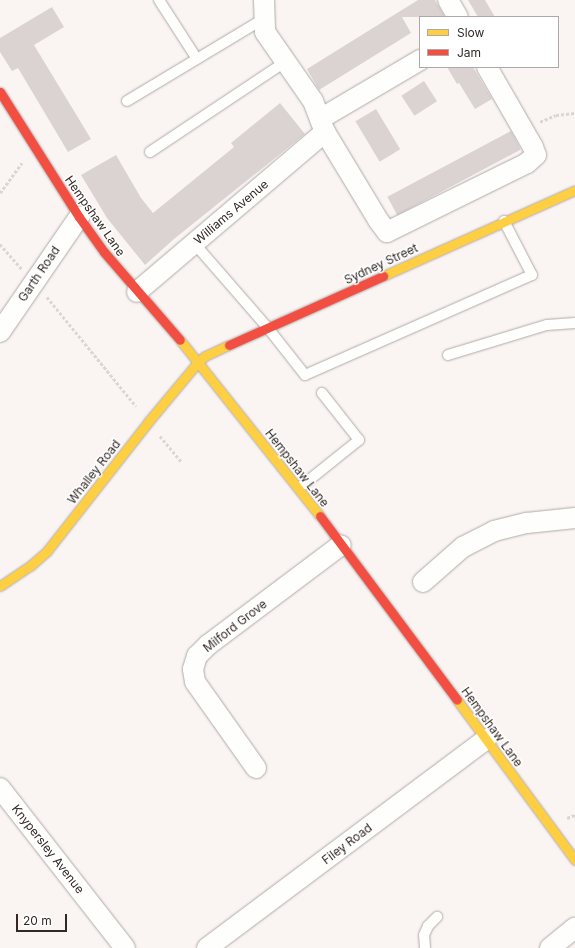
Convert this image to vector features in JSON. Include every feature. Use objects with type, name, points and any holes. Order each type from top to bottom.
[{"type":"street","points":[[448,0],[457,16]]},
{"type":"street","points":[[265,9],[265,32],[313,101],[323,125],[378,220],[388,232],[527,163],[536,155],[488,68]]},
{"type":"street","name":"Williams Avenue","points":[[137,292],[194,243],[323,125],[419,61]]},
{"type":"street","name":"Hempshaw Lane","points":[[0,92],[79,217],[104,252],[198,362],[299,488],[341,546],[390,608],[575,859]]},
{"type":"street","name":"Sydney Street","points":[[198,362],[205,356],[575,190]]},
{"type":"street","name":"Garth Road","points":[[0,332],[79,217]]},
{"type":"street","name":"Whalley Road","points":[[0,586],[30,566],[47,551],[148,422],[198,362]]},
{"type":"street","points":[[424,582],[463,547],[494,531],[527,523],[575,518]]},
{"type":"street","name":"Milford Grove","points":[[256,768],[195,682],[193,669],[197,656],[208,645],[341,546]]},
{"type":"street","name":"Filey Road","points":[[207,948],[486,739]]},
{"type":"street","name":"Knypersley Avenue","points":[[0,788],[125,948]]},
{"type":"street","points":[[550,948],[575,928]]},
{"type":"lane","points":[[159,0],[197,59]]},
{"type":"lane","points":[[127,101],[197,59],[265,9]]},
{"type":"lane","points":[[150,152],[285,62]]},
{"type":"lane","points":[[194,243],[268,328],[305,375],[532,275],[504,221]]},
{"type":"lane","points":[[448,355],[547,325],[575,323]]},
{"type":"lane","points":[[299,488],[359,440],[322,393]]},
{"type":"lane","points":[[425,948],[424,935],[428,926],[438,917]]},
{"type":"path","points":[[523,130],[556,115],[575,113]]},
{"type":"path","points":[[0,193],[34,147]]},
{"type":"path","points":[[0,244],[34,282],[181,461]]},
{"type":"building","points":[[418,0],[435,0],[444,16],[402,17],[411,33],[319,90],[307,69]]},
{"type":"building","points":[[468,0],[485,0],[494,16],[477,16]]},
{"type":"building","points":[[52,7],[64,27],[34,45],[91,139],[68,152],[18,68],[12,71],[0,52],[0,38]]},
{"type":"building","points":[[448,68],[474,68],[492,99],[475,109],[459,83],[457,84]]},
{"type":"building","points":[[424,81],[437,101],[414,116],[401,96]]},
{"type":"building","points":[[280,103],[305,134],[174,239],[145,265],[107,218],[81,175],[116,155],[141,198],[153,213],[234,147],[231,143]]},
{"type":"building","points":[[376,109],[400,149],[380,162],[355,121]]},
{"type":"building","points":[[511,131],[521,150],[397,215],[387,197]]},
{"type":"traffic: slow","points":[[383,276],[575,190]]},
{"type":"traffic: slow","points":[[180,340],[320,516]]},
{"type":"traffic: slow","points":[[0,586],[30,566],[47,551],[148,422],[198,362],[205,356],[229,345]]},
{"type":"traffic: slow","points":[[457,700],[575,860]]},
{"type":"traffic: jam","points":[[0,92],[79,217],[104,252],[180,340]]},
{"type":"traffic: jam","points":[[229,345],[383,276]]},
{"type":"traffic: jam","points":[[320,516],[457,700]]}]
